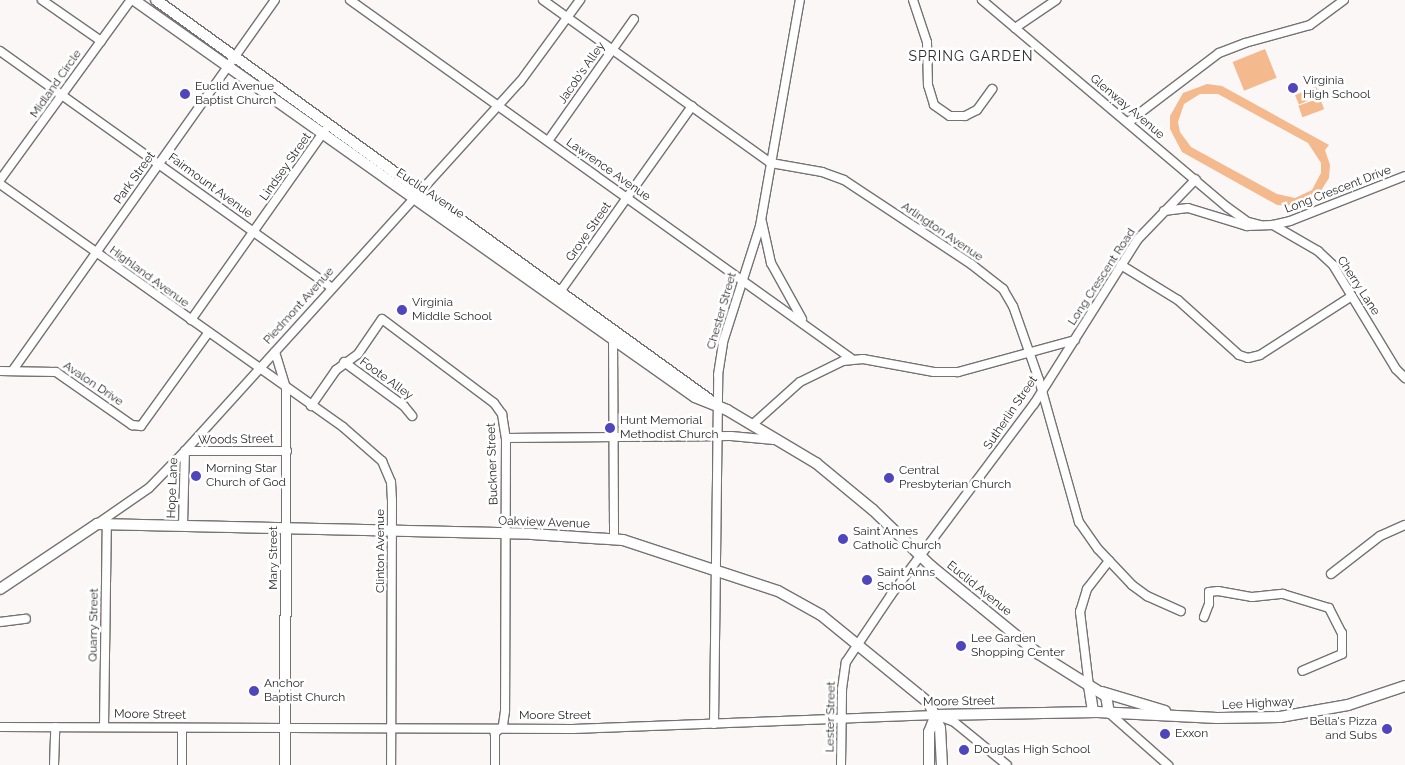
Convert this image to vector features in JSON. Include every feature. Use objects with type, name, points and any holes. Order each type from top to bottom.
[{"type":"main road","name":"Euclid Avenue","points":[[132,0],[228,66],[413,199],[613,328],[695,397],[715,403],[783,442],[854,494],[920,556],[1039,654],[1101,692],[1180,715]]},
{"type":"main road","name":"Euclid Avenue","points":[[156,0],[422,190],[511,261]]},
{"type":"main road","name":"Euclid Avenue","points":[[558,294],[613,339],[662,368]]},
{"type":"main road","name":"Oakview Avenue","points":[[102,524],[393,530],[614,539],[716,570],[794,598],[858,644],[929,703],[936,716]]},
{"type":"main road","name":"Piedmont Avenue","points":[[0,588],[102,524]]},
{"type":"main road","name":"Mary Street","points":[[285,765],[286,527]]},
{"type":"main road","points":[[1089,686],[1093,712]]},
{"type":"main road","name":"Lee Highway","points":[[1109,713],[1250,719],[1298,715],[1348,705],[1405,686]]},
{"type":"main road","points":[[1101,692],[1108,702],[1109,713]]},
{"type":"main road","name":"Moore Street","points":[[936,716],[1109,713]]},
{"type":"main road","points":[[929,765],[929,732],[936,716]]},
{"type":"main road","points":[[936,716],[940,728],[942,765]]},
{"type":"street","points":[[42,0],[101,41]]},
{"type":"street","name":"Midland Circle","points":[[0,180],[132,0]]},
{"type":"street","name":"Park Street","points":[[13,370],[275,0]]},
{"type":"street","name":"Lawrence Avenue","points":[[350,0],[852,359]]},
{"type":"street","name":"Arlington Avenue","points":[[543,0],[771,163],[822,172],[844,180],[971,264],[1009,298],[1030,354],[1075,512],[1089,537],[1109,561],[1143,594],[1181,611]]},
{"type":"street","name":"Piedmont Avenue","points":[[102,524],[149,488],[185,451],[528,73],[580,0]]},
{"type":"street","name":"Chester Street","points":[[714,724],[716,570],[715,403],[723,342],[761,217],[800,0]]},
{"type":"street","points":[[913,0],[927,42],[928,85],[934,105],[950,116],[965,116],[977,110],[992,89]]},
{"type":"street","name":"Glenway Avenue","points":[[982,0],[1240,217],[1260,225]]},
{"type":"street","points":[[1015,28],[1056,0]]},
{"type":"street","points":[[1128,122],[1219,53],[1245,43],[1310,25],[1344,0]]},
{"type":"street","name":"Jacob's Alley","points":[[548,141],[634,19]]},
{"type":"street","name":"Fairmount Avenue","points":[[0,51],[332,288]]},
{"type":"street","name":"Grove Street","points":[[558,294],[692,106]]},
{"type":"street","name":"Lindsey Street","points":[[191,320],[330,123]]},
{"type":"street","name":"Long Crescent Drive","points":[[1162,211],[1188,208],[1247,226],[1273,225],[1405,176]]},
{"type":"street","points":[[1162,211],[1196,179]]},
{"type":"street","name":"Highland Avenue","points":[[0,184],[286,388]]},
{"type":"street","name":"Long Crescent Road","points":[[752,425],[811,374],[832,364],[852,359],[879,360],[945,373],[972,369],[1075,340],[1121,265],[1162,211]]},
{"type":"street","points":[[761,217],[768,251],[778,279],[797,312],[810,328]]},
{"type":"street","name":"Cherry Lane","points":[[1273,225],[1325,257],[1352,296],[1396,369],[1405,378]]},
{"type":"street","points":[[1121,265],[1178,300],[1239,355],[1248,358],[1260,355],[1352,296]]},
{"type":"street","name":"Buckner Street","points":[[344,362],[358,354],[380,320],[384,320],[494,403],[505,420],[505,711],[500,728],[495,733],[494,765]]},
{"type":"street","points":[[613,328],[614,539]]},
{"type":"street","name":"Avalon Drive","points":[[0,371],[56,372],[132,424],[141,426],[208,333]]},
{"type":"street","name":"Sutherlin Street","points":[[858,644],[891,595],[1041,390],[1075,340]]},
{"type":"street","name":"Mary Street","points":[[275,352],[286,388],[286,527]]},
{"type":"street","points":[[311,406],[344,362]]},
{"type":"street","name":"Foote Alley","points":[[344,362],[404,406],[412,416]]},
{"type":"street","name":"Clinton Avenue","points":[[286,388],[364,443],[382,461],[391,482],[393,530],[391,765]]},
{"type":"street","points":[[506,438],[750,436],[783,442]]},
{"type":"street","name":"Woods Street","points":[[185,451],[287,451]]},
{"type":"street","name":"Hope Lane","points":[[183,525],[185,451]]},
{"type":"street","name":"Quarry Street","points":[[102,524],[104,727]]},
{"type":"street","points":[[1331,574],[1380,536],[1405,525]]},
{"type":"street","points":[[1089,686],[1080,612],[1086,589],[1109,561]]},
{"type":"street","points":[[1204,617],[1209,604],[1209,592],[1218,590],[1252,597],[1283,594],[1329,608],[1342,633],[1342,654],[1302,671]]},
{"type":"street","points":[[0,622],[26,619]]},
{"type":"street","name":"Lester Street","points":[[841,765],[844,670],[858,644]]},
{"type":"street","points":[[1109,713],[1168,765]]},
{"type":"street","points":[[936,716],[954,722],[1007,765]]},
{"type":"street","name":"Moore Street","points":[[0,727],[500,728],[714,724],[842,717],[936,716]]},
{"type":"street","points":[[54,765],[55,727]]},
{"type":"street","points":[[182,728],[182,765]]},
{"type":"shaded area","points":[[1265,49],[1277,78],[1244,91],[1233,62]]},
{"type":"shaded area","points":[[1207,84],[1222,86],[1329,145],[1325,150],[1330,165],[1329,178],[1315,200],[1303,206],[1277,205],[1182,152],[1170,129],[1170,116],[1183,93]],"holes":[[[1200,94],[1218,94],[1308,143],[1321,163],[1321,173],[1312,190],[1295,198],[1277,194],[1191,147],[1180,132],[1178,122],[1184,104]]]},
{"type":"shaded area","points":[[1316,86],[1320,95],[1299,104],[1295,95]]},
{"type":"shaded area","points":[[1320,98],[1324,109],[1302,117],[1298,106]]},
{"type":"place","name":"Virginia High School","points":[[1293,88]]},
{"type":"place","name":"Euclid Avenue Baptist Church","points":[[185,94]]},
{"type":"place","name":"Virginia Middle School","points":[[402,310]]},
{"type":"place","name":"Hunt Memorial Methodist Church","points":[[610,428]]},
{"type":"place","name":"Morning Star Church of God","points":[[196,476]]},
{"type":"place","name":"Central Presbyterian Church","points":[[889,478]]},
{"type":"place","name":"Saint Annes Catholic Church","points":[[843,539]]},
{"type":"place","name":"Saint Anns School","points":[[867,580]]},
{"type":"place","name":"Lee Garden Shopping Center","points":[[961,646]]},
{"type":"place","name":"Anchor Baptist Church","points":[[254,691]]},
{"type":"place","name":"Bella's Pizza and Subs","points":[[1387,729]]},
{"type":"place","name":"Exxon","points":[[1165,734]]},
{"type":"place","name":"Douglas High School","points":[[964,750]]},
{"type":"district","name":"SPRING GARDEN","points":[[971,56]]}]
